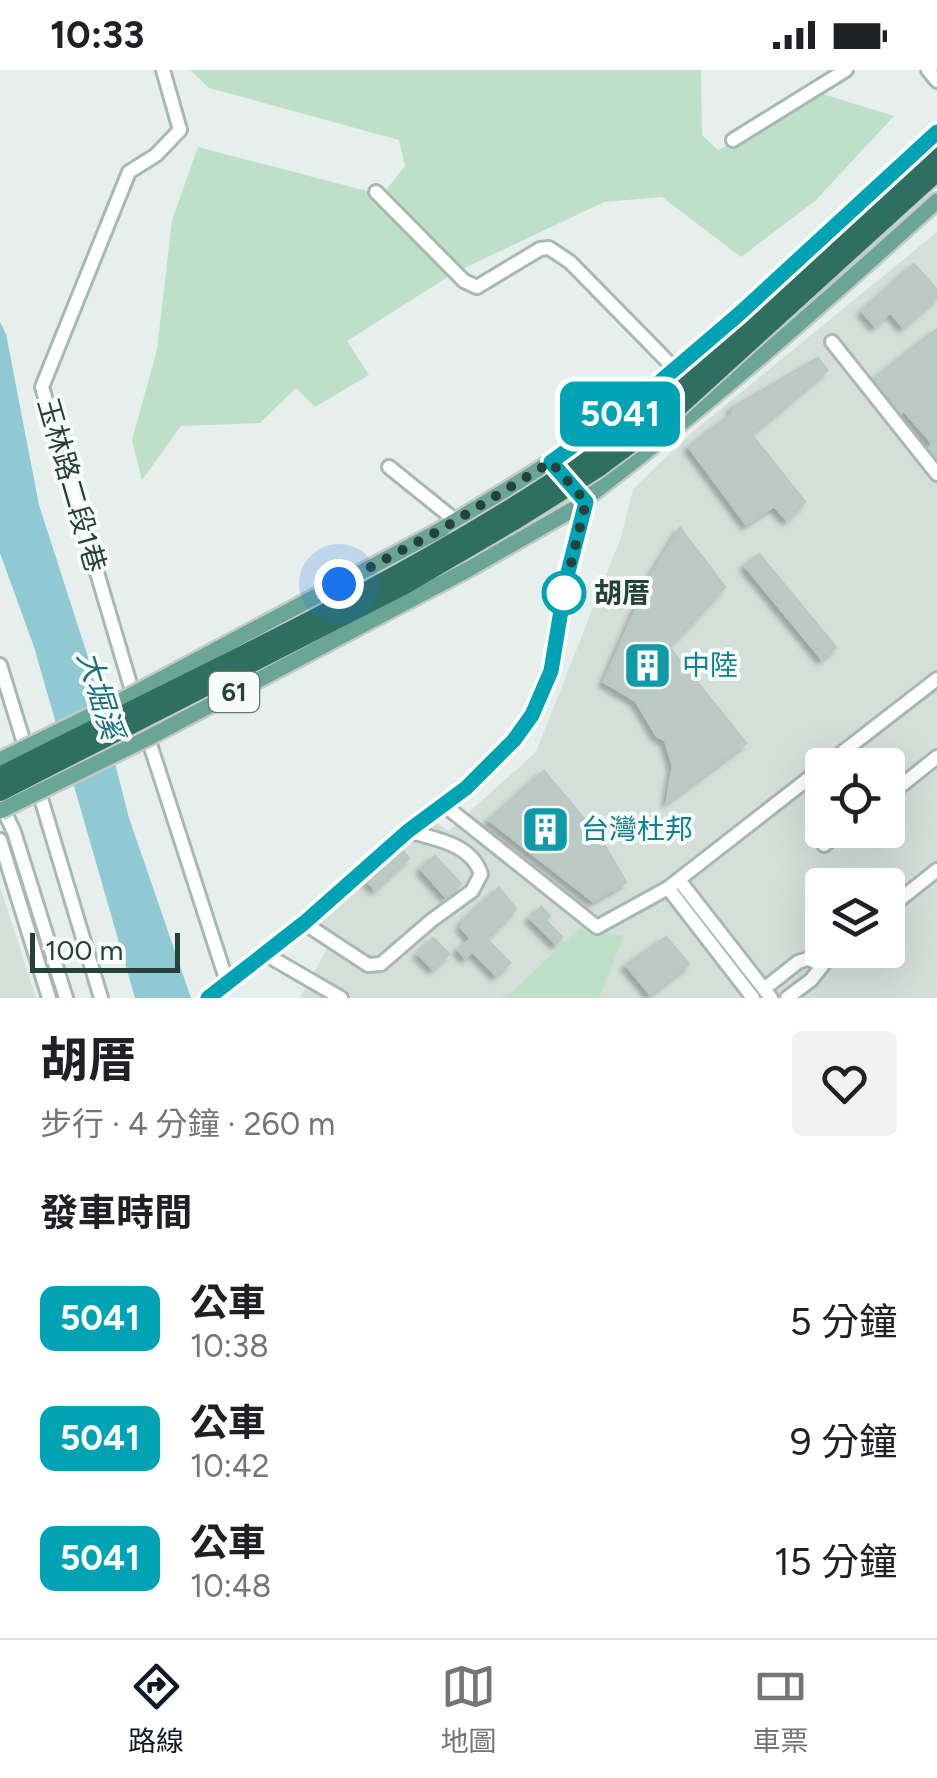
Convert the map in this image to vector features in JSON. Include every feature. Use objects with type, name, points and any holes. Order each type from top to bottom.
[{"type":"highway","name":"61","points":[[0,792],[405,585],[598,469],[672,413],[937,156]]},
{"type":"highway","name":"61","points":[[0,776],[400,572],[507,510],[646,414],[768,317],[937,172]]},
{"type":"main road","name":"61","points":[[0,760],[449,525],[551,462],[636,403],[675,370],[937,132]]},
{"type":"main road","name":"61","points":[[3,820],[586,502],[937,201]]},
{"type":"street","name":"玉林路二段1巷","points":[[132,694],[42,387],[129,172],[156,154],[180,130],[163,70]]},
{"type":"street","points":[[928,70],[937,81]]},
{"type":"street","points":[[733,140],[841,71]]},
{"type":"street","points":[[376,192],[464,281],[477,287],[548,248],[570,262],[675,370]]},
{"type":"street","points":[[832,342],[937,474]]},
{"type":"street","points":[[208,998],[304,923],[408,831],[466,788],[514,740],[532,715],[551,671],[566,580],[586,502],[551,462]]},
{"type":"street","points":[[390,467],[449,525]]},
{"type":"street","points":[[471,512],[483,532],[566,482]]},
{"type":"street","points":[[0,665],[101,998]]},
{"type":"street","points":[[847,748],[937,678]]},
{"type":"street","points":[[148,738],[224,985]]},
{"type":"street","points":[[905,782],[937,757]]},
{"type":"street","points":[[444,804],[597,928],[673,884],[805,781]]},
{"type":"street","points":[[0,802],[66,998]]},
{"type":"street","points":[[304,923],[368,965],[381,964],[472,891],[481,874],[478,864],[446,840],[408,831]]},
{"type":"street","points":[[0,840],[50,998]]},
{"type":"street","points":[[905,895],[937,870]]},
{"type":"street","points":[[673,884],[763,995],[798,962],[835,950],[811,980],[787,998]]},
{"type":"street","points":[[265,954],[342,998]]},
{"type":"shaded area","points":[[937,232],[937,998],[300,998],[328,947],[313,935],[329,911],[435,821],[448,831],[536,752],[621,537],[633,489],[689,435]]},
{"type":"shaded area","points":[[0,887],[36,998],[0,998]]},
{"type":"green space","points":[[190,70],[701,70],[702,135],[718,150],[823,94],[894,116],[815,201],[741,257],[662,197],[604,202],[454,273],[347,341],[369,375],[315,407],[296,388],[260,423],[181,426],[142,480],[132,440],[157,350],[172,220],[198,147],[382,195],[405,166],[399,140],[209,88]]},
{"type":"green space","points":[[580,928],[624,936],[599,998],[499,998],[510,994]]},
{"type":"water","points":[[0,322],[6,334],[39,505],[87,654],[129,818],[191,998],[135,998],[34,647],[0,553]]},
{"type":"building","points":[[914,264],[937,290],[937,297],[903,327],[890,312],[875,326],[862,311]]},
{"type":"building","points":[[937,329],[937,458],[929,448],[933,444],[874,379]]},
{"type":"building","points":[[818,358],[827,370],[751,434],[805,502],[787,520],[774,506],[746,524],[689,447],[733,413],[732,408]]},
{"type":"building","name":"中陸","points":[[680,528],[725,587],[669,647],[746,743],[667,802],[673,766],[665,740],[657,736],[636,701],[604,682],[649,579]]},
{"type":"building","points":[[759,554],[836,647],[822,659],[745,566]]},
{"type":"building","name":"台灣杜邦","points":[[544,771],[600,838],[626,882],[593,901],[489,820]]},
{"type":"building","points":[[402,850],[409,858],[375,889],[368,882]]},
{"type":"building","points":[[435,856],[461,884],[446,897],[421,869]]},
{"type":"building","points":[[499,888],[516,909],[487,939],[510,963],[496,975],[472,951],[465,958],[458,949],[471,939],[461,927],[465,919]]},
{"type":"building","points":[[541,907],[550,916],[545,920],[562,937],[556,944],[530,918]]},
{"type":"building","points":[[666,937],[689,964],[650,994],[626,965]]},
{"type":"building","points":[[433,938],[449,954],[433,969],[418,954]]},
{"type":"bus line","name":"5041","points":[[208,998],[304,923],[408,831],[466,788],[514,740],[532,715],[551,671],[566,580],[586,502],[551,462],[636,403],[937,132]]},
{"type":"place","name":"胡厝","points":[[564,593]]},
{"type":"place","name":"中陸","points":[[647,665]]},
{"type":"place","name":"台灣杜邦","points":[[546,829]]},
{"type":"route","points":[[339,584],[442,529],[551,462],[586,502],[564,593]]},
{"type":"water label","name":"大堀溪","points":[[100,695]]}]
